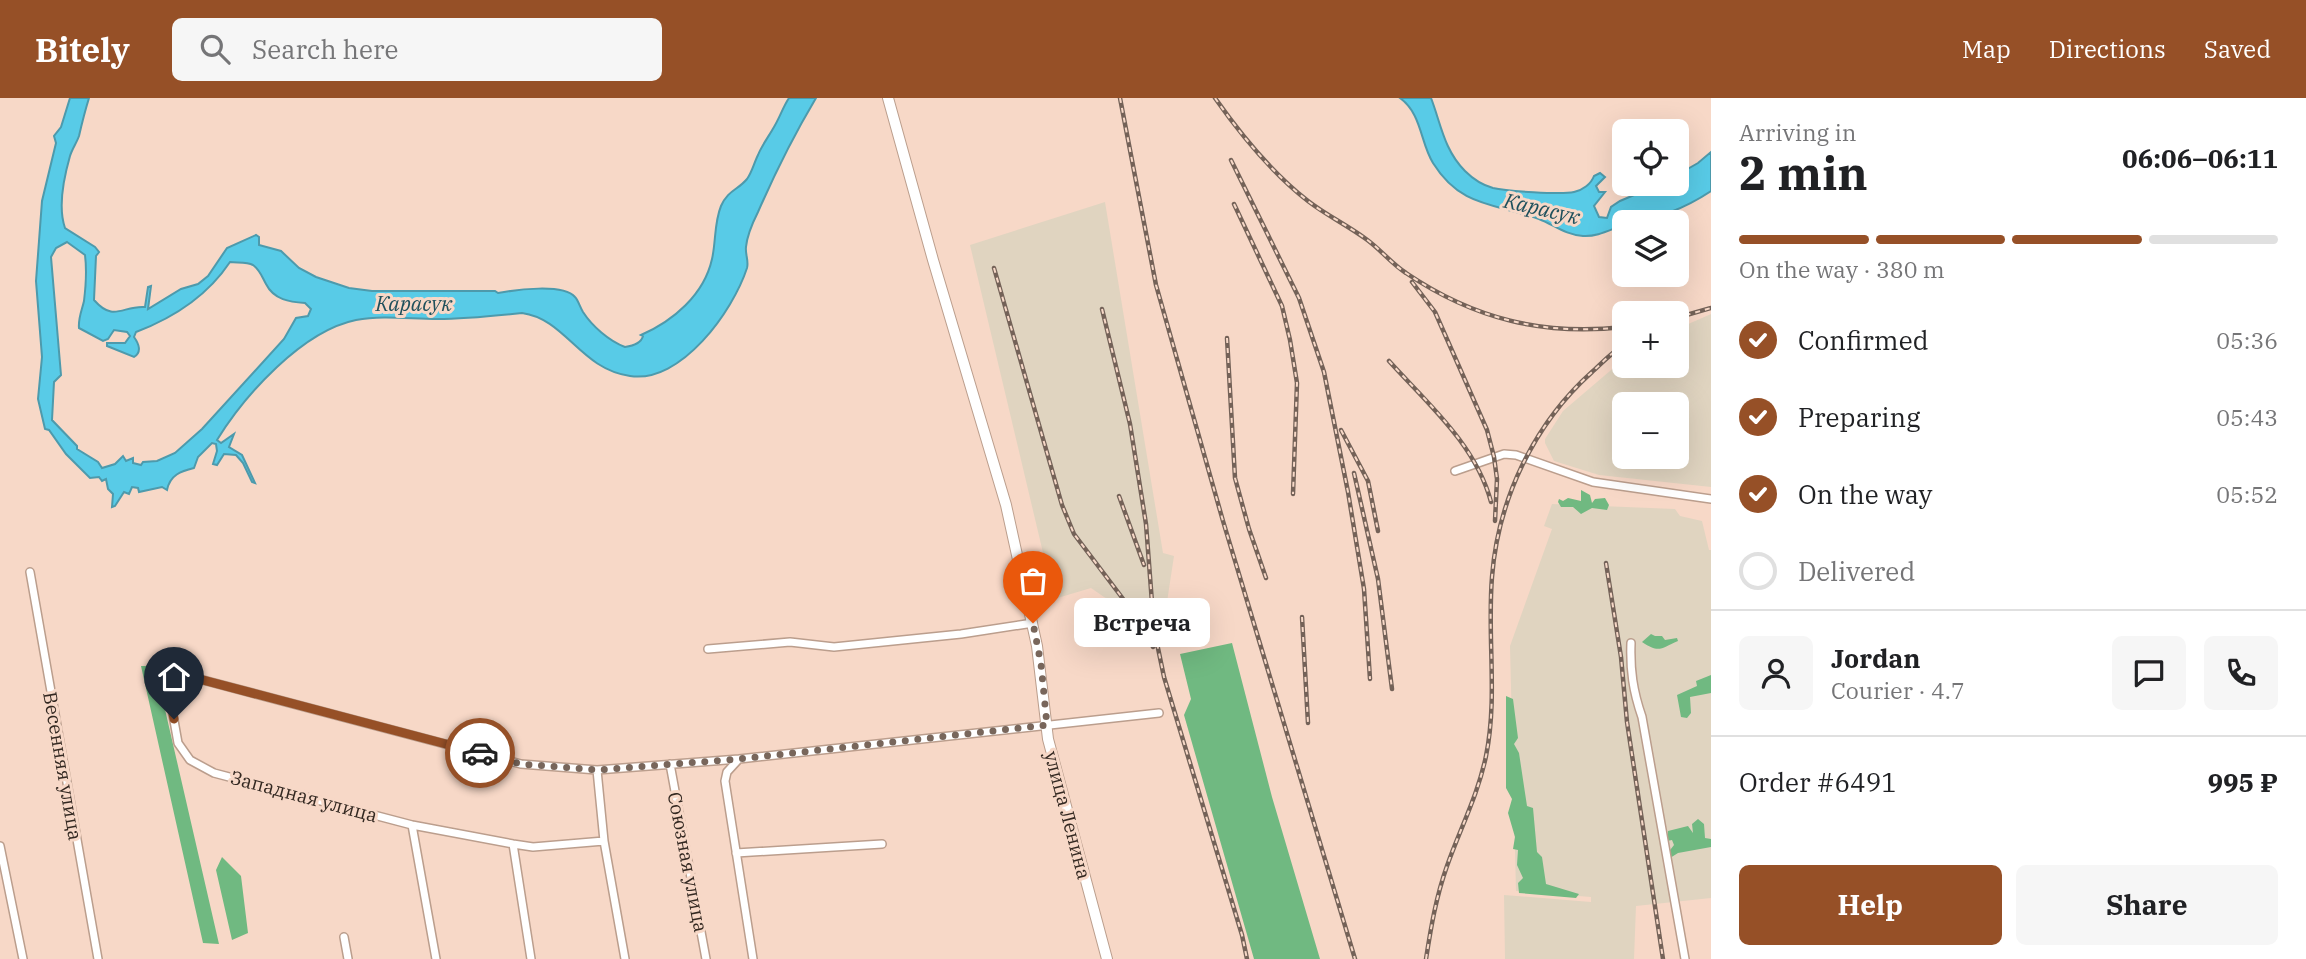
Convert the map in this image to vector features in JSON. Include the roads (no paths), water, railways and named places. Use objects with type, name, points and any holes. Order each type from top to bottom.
[{"type":"main road","name":"улица Ленина","points":[[888,98],[1006,505],[1041,664],[1054,764],[1107,959]]},
{"type":"street","points":[[1455,471],[1504,454],[1516,454],[1593,482],[1711,499]]},
{"type":"street","name":"Весенняя улица","points":[[30,572],[98,959]]},
{"type":"street","points":[[708,649],[790,642],[834,647],[961,634],[1033,623]]},
{"type":"street","points":[[1631,643],[1633,692],[1642,717],[1685,959]]},
{"type":"street","name":"Западная улица","points":[[597,770],[521,764],[165,670],[178,743],[190,761],[214,773],[412,825],[513,844],[533,847],[604,841]]},
{"type":"street","points":[[625,959],[604,841],[597,770],[739,759],[1159,713]]},
{"type":"street","points":[[739,759],[726,772],[725,781],[753,959]]},
{"type":"street","name":"Союзная улица","points":[[670,764],[706,959]]},
{"type":"street","points":[[412,825],[436,959]]},
{"type":"street","points":[[513,844],[531,959]]},
{"type":"street","points":[[736,853],[882,844]]},
{"type":"street","points":[[0,846],[23,959]]},
{"type":"street","points":[[344,937],[348,959]]},
{"type":"water","name":"Карасук","points":[[70,98],[89,98],[68,164],[62,211],[65,228],[99,252],[96,256],[94,300],[107,311],[145,307],[148,287],[151,286],[148,309],[181,289],[198,284],[208,276],[227,248],[256,235],[259,237],[259,245],[281,251],[299,268],[349,288],[372,291],[498,293],[516,290],[560,290],[575,297],[583,312],[601,332],[625,347],[638,343],[642,339],[641,335],[675,314],[694,295],[708,272],[717,219],[724,201],[749,176],[789,98],[816,98],[785,154],[752,224],[746,247],[747,268],[730,304],[702,341],[686,357],[668,369],[649,375],[630,376],[613,372],[585,355],[550,324],[522,313],[437,319],[386,317],[356,320],[336,326],[315,337],[277,367],[243,404],[217,440],[221,443],[234,434],[229,447],[242,455],[255,483],[236,455],[224,454],[217,465],[213,464],[217,451],[216,444],[212,443],[198,457],[194,468],[177,474],[167,490],[162,487],[139,492],[138,488],[132,487],[129,494],[124,492],[112,507],[113,494],[108,489],[106,479],[102,481],[99,477],[90,478],[66,454],[49,430],[45,429],[38,399],[42,357],[36,281],[42,201],[56,143],[54,136],[61,127]],"holes":[[[67,242],[85,255],[85,289],[79,328],[103,341],[108,339],[114,330],[127,332],[130,336],[125,343],[107,343],[107,346],[134,357],[139,350],[134,337],[136,332],[189,304],[211,285],[230,262],[253,265],[273,294],[288,301],[305,303],[311,309],[308,316],[296,318],[284,339],[202,429],[175,453],[157,461],[143,462],[141,465],[133,463],[133,458],[126,461],[123,456],[115,464],[102,468],[98,462],[77,449],[52,420],[54,382],[61,375],[51,257],[56,248]]]},
{"type":"water","name":"Карасук","points":[[1400,98],[1431,98],[1448,146],[1458,163],[1474,179],[1493,188],[1574,192],[1586,186],[1600,173],[1605,177],[1596,186],[1599,192],[1605,192],[1594,206],[1599,217],[1607,218],[1611,207],[1632,196],[1689,196],[1689,168],[1711,152],[1711,191],[1675,210],[1612,210],[1612,229],[1594,235],[1571,234],[1539,219],[1480,202],[1455,188],[1433,163],[1417,120]]},
{"type":"railway","points":[[1120,98],[1156,285],[1223,521],[1355,959]]},
{"type":"railway","points":[[1215,98],[1258,153],[1295,190],[1432,289],[1457,302],[1510,321],[1565,329],[1612,328]]},
{"type":"railway","points":[[1231,160],[1299,298],[1324,372],[1364,589],[1370,679]]},
{"type":"railway","points":[[1234,204],[1282,306],[1290,340],[1297,383],[1293,494]]},
{"type":"railway","points":[[994,268],[1062,505],[1074,534],[1139,620],[1153,647]]},
{"type":"railway","points":[[1412,282],[1435,312],[1487,430],[1497,479],[1495,521]]},
{"type":"railway","points":[[1689,314],[1711,308]]},
{"type":"railway","points":[[1102,309],[1130,424],[1146,524],[1154,629],[1164,677],[1247,959]]},
{"type":"railway","points":[[1227,338],[1235,478],[1266,578]]},
{"type":"railway","points":[[1426,959],[1443,878],[1474,798],[1486,756],[1492,689],[1492,577],[1502,519],[1522,465],[1536,439],[1571,393],[1612,353]]},
{"type":"railway","points":[[1389,361],[1449,426],[1474,462],[1491,502]]},
{"type":"railway","points":[[1341,430],[1368,481],[1378,531]]},
{"type":"railway","points":[[1354,473],[1378,579],[1392,689]]},
{"type":"railway","points":[[1119,496],[1144,565]]},
{"type":"railway","points":[[1606,563],[1663,959]]},
{"type":"railway","points":[[1302,617],[1308,723]]},
{"type":"place","name":"Встреча","points":[[1033,623]]}]
